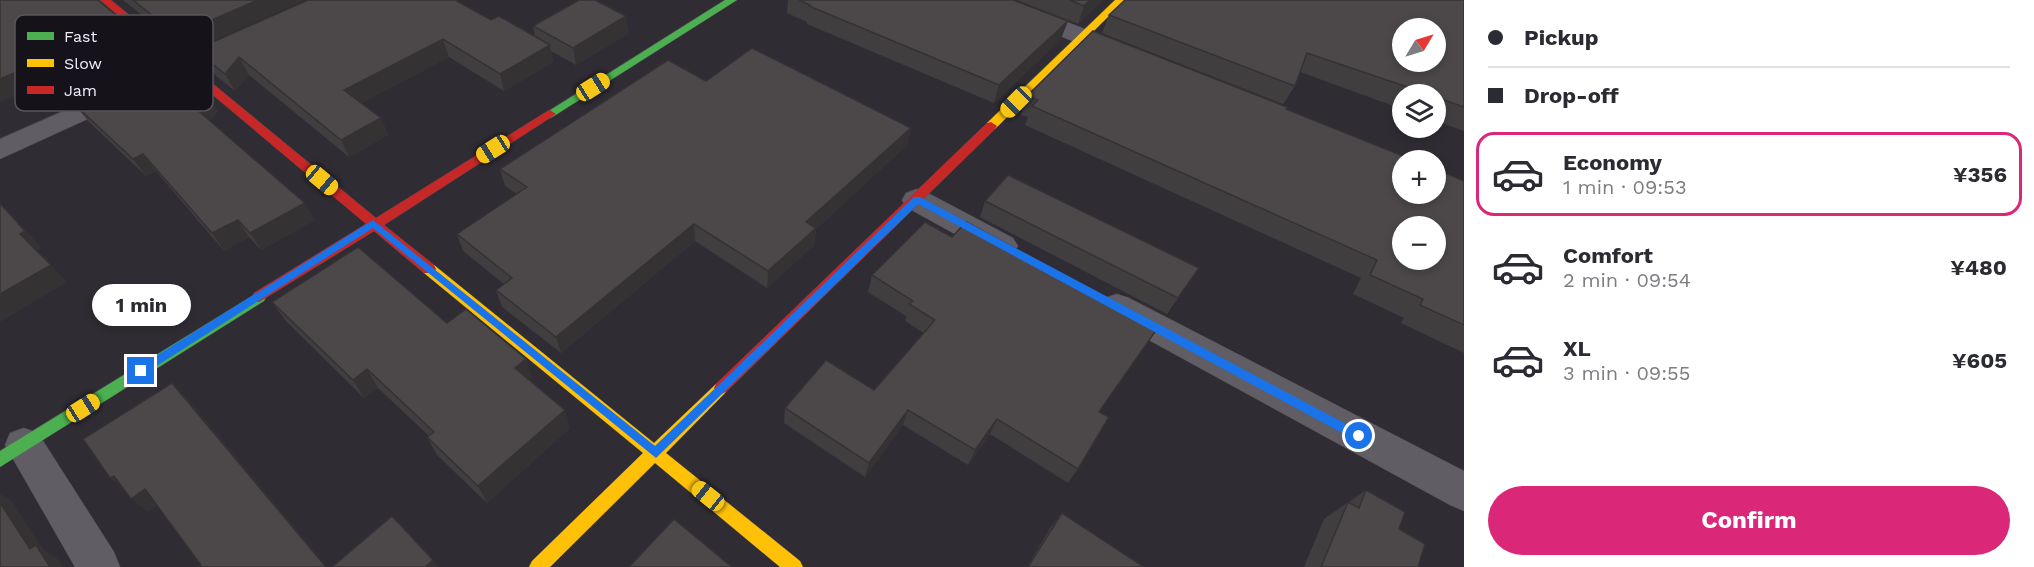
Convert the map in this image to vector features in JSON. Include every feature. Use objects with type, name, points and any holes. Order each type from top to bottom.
[{"type":"street","points":[[105,0],[123,15]]},
{"type":"street","points":[[99,567],[12,452],[732,0]]},
{"type":"street","points":[[990,0],[1137,58]]},
{"type":"street","points":[[538,567],[1120,0]]},
{"type":"street","points":[[213,52],[266,28]]},
{"type":"street","points":[[213,89],[373,224],[794,567]]},
{"type":"street","points":[[0,150],[84,111]]},
{"type":"street","points":[[917,200],[1033,262]]},
{"type":"street","points":[[1085,290],[1464,492]]},
{"type":"building","points":[[0,0],[98,0],[116,15],[15,15],[15,73],[0,79]]},
{"type":"building","points":[[133,0],[258,0],[213,19],[213,15],[152,15]]},
{"type":"building","points":[[308,0],[455,0],[491,20],[499,16],[550,45],[500,74],[443,39],[344,90],[381,118],[341,140],[239,57],[225,74],[213,64],[213,42]]},
{"type":"building","points":[[579,0],[595,0],[626,16],[573,48],[533,26]]},
{"type":"building","points":[[799,0],[1013,0],[1068,21],[999,85]]},
{"type":"building","points":[[1070,0],[1090,0],[1084,6]]},
{"type":"building","points":[[1125,0],[1464,0],[1464,107],[1446,101],[1446,84],[1398,84],[1307,53],[1295,86],[1109,15]]},
{"type":"building","points":[[1093,31],[1287,107],[1286,109],[1392,152],[1392,204],[1446,204],[1446,173],[1464,181],[1464,325],[1420,305],[1423,299],[1370,275],[1377,260],[1032,106],[1038,100],[1027,96]]},
{"type":"building","points":[[752,48],[911,128],[806,222],[816,228],[768,271],[694,224],[556,337],[496,290],[512,278],[457,234],[527,187],[500,169],[668,60],[706,81]]},
{"type":"building","points":[[82,111],[198,111],[305,203],[250,233],[238,220],[212,233],[143,154],[133,159]]},
{"type":"building","points":[[1008,175],[1199,268],[1178,298],[985,201]]},
{"type":"building","points":[[0,203],[25,231],[20,234],[51,265],[0,294]]},
{"type":"building","points":[[925,222],[952,237],[966,222],[1159,326],[1099,412],[1109,417],[1078,469],[997,419],[975,450],[908,410],[869,463],[785,408],[826,360],[874,390],[935,320],[909,304],[913,301],[872,275]]},
{"type":"building","points":[[358,247],[447,323],[466,309],[526,359],[515,368],[565,410],[478,486],[427,437],[434,432],[367,369],[353,380],[272,302]]},
{"type":"building","points":[[172,383],[326,567],[198,567],[201,565],[145,489],[131,499],[114,476],[110,478],[83,439]]},
{"type":"building","points":[[1366,490],[1405,512],[1399,529],[1425,544],[1418,567],[1321,567],[1348,502],[1359,508]]},
{"type":"building","points":[[0,503],[30,549],[36,545],[50,567],[0,567]]},
{"type":"building","points":[[1062,513],[1144,567],[1028,567]]},
{"type":"building","points":[[392,516],[433,560],[425,567],[332,567]]},
{"type":"building","points":[[674,519],[732,567],[629,567]]},
{"type":"traffic: fast","points":[[550,114],[732,0]]},
{"type":"traffic: fast","points":[[0,460],[259,297]]},
{"type":"traffic: slow","points":[[991,126],[1120,0]]},
{"type":"traffic: slow","points":[[429,269],[794,567]]},
{"type":"traffic: slow","points":[[538,567],[721,388]]},
{"type":"traffic: jam","points":[[105,0],[123,15]]},
{"type":"traffic: jam","points":[[213,90],[429,269]]},
{"type":"traffic: jam","points":[[259,297],[550,114]]},
{"type":"traffic: jam","points":[[721,388],[991,126]]},
{"type":"route","points":[[141,371],[373,224],[656,453],[917,200],[1359,436]]}]
